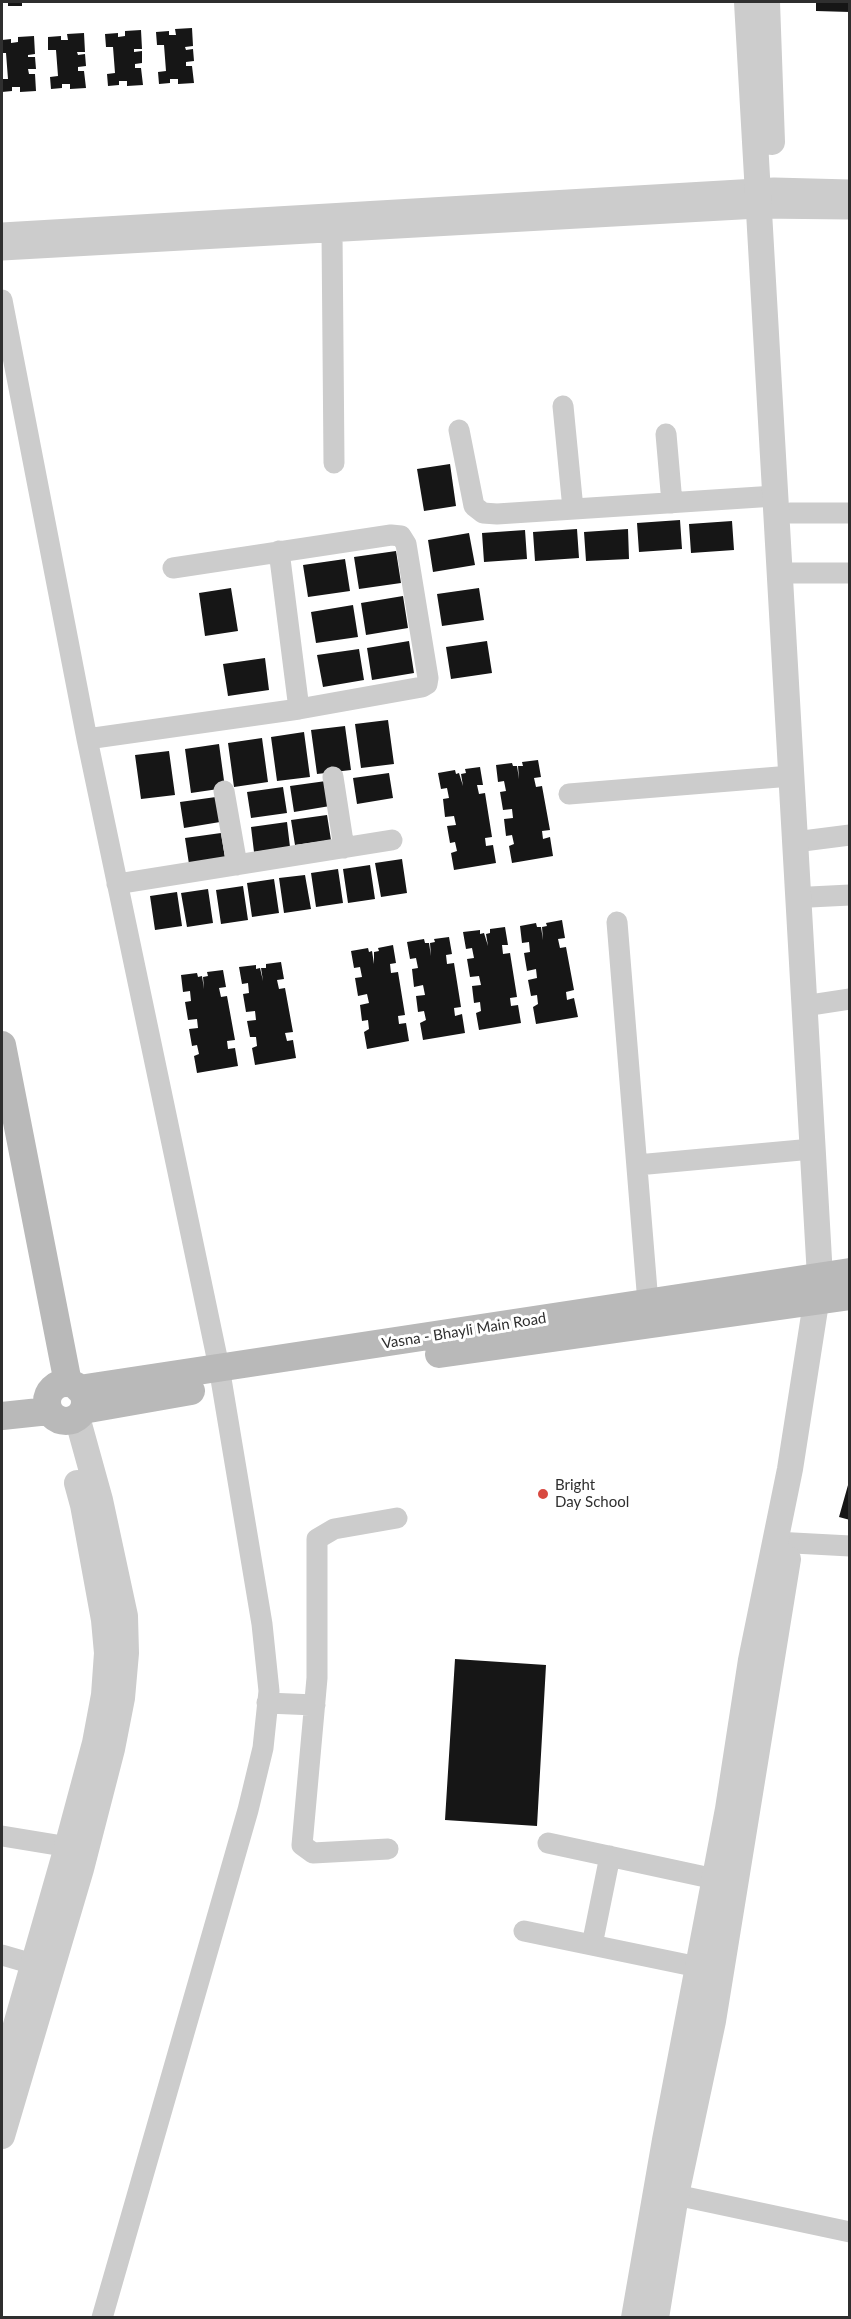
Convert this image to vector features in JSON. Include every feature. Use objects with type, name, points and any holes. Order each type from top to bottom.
[{"type":"main road","points":[[2,1045],[64,1402]]},
{"type":"main road","points":[[2,1112],[64,1402]]},
{"type":"main road","name":"Vasna - Bhayli Main Road","points":[[220,1376],[834,1286]]},
{"type":"main road","name":"Vasna - Bhayli Main Road","points":[[2,1416],[64,1402],[648,1303],[834,1286]]},
{"type":"main road","name":"Vasna - Bhayli Main Road","points":[[2,1399],[64,1402]]},
{"type":"street","points":[[747,2],[766,198],[782,504],[791,776],[810,902],[812,1149],[834,1286]]},
{"type":"street","points":[[766,198],[767,2]]},
{"type":"street","points":[[2,250],[332,232],[849,190]]},
{"type":"street","points":[[2,233],[766,198],[849,209]]},
{"type":"street","points":[[332,232],[334,462]]},
{"type":"street","points":[[2,300],[87,739],[220,1376],[262,1624],[269,1691],[263,1748],[248,1810],[102,2318]]},
{"type":"street","points":[[563,406],[573,509]]},
{"type":"street","points":[[459,430],[474,506],[483,513],[672,503],[782,504],[849,513]]},
{"type":"street","points":[[666,434],[672,503]]},
{"type":"street","points":[[634,2318],[713,2021],[783,1543],[834,1286],[800,841],[792,573],[782,504]]},
{"type":"street","points":[[87,739],[299,709],[422,687],[427,684],[428,678],[406,544],[401,536],[391,534],[172,568]]},
{"type":"street","points":[[279,551],[299,709]]},
{"type":"street","points":[[792,573],[849,573]]},
{"type":"street","points":[[569,794],[791,776]]},
{"type":"street","points":[[333,777],[344,848]]},
{"type":"street","points":[[225,791],[237,865]]},
{"type":"street","points":[[800,841],[849,834]]},
{"type":"street","points":[[117,884],[392,840]]},
{"type":"street","points":[[810,902],[849,896]]},
{"type":"street","points":[[810,902],[849,905]]},
{"type":"street","points":[[617,922],[648,1303]]},
{"type":"street","points":[[811,1005],[849,999]]},
{"type":"street","points":[[637,1165],[812,1149]]},
{"type":"street","points":[[2,2074],[33,1964],[112,1749],[122,1698],[126,1653],[125,1616],[100,1500],[64,1402]]},
{"type":"street","points":[[388,1849],[313,1852],[302,1845],[317,1677],[317,1539],[334,1529],[397,1518]]},
{"type":"street","points":[[783,1543],[849,1546]]},
{"type":"street","points":[[656,2318],[667,2190],[698,1967],[751,1660],[783,1543]]},
{"type":"street","points":[[267,1703],[315,1705]]},
{"type":"street","points":[[2,1836],[77,1848]]},
{"type":"street","points":[[548,1843],[715,1879]]},
{"type":"street","points":[[2,2136],[77,1848]]},
{"type":"street","points":[[592,1945],[610,1856]]},
{"type":"street","points":[[525,1931],[698,1967]]},
{"type":"street","points":[[2,1955],[33,1964]]},
{"type":"street","points":[[667,2190],[849,2232]]},
{"type":"building","points":[[8,2],[22,2],[22,6],[8,6]]},
{"type":"building","points":[[816,2],[850,2],[850,12],[816,11]]},
{"type":"building","points":[[192,28],[193,46],[185,47],[186,50],[193,49],[194,61],[186,62],[186,66],[192,66],[194,83],[178,84],[178,79],[170,79],[170,83],[159,84],[158,72],[166,71],[164,45],[157,45],[156,32],[169,31],[169,35],[176,35],[175,29]]},
{"type":"building","points":[[141,30],[142,49],[134,49],[134,52],[142,51],[142,63],[135,64],[135,68],[141,68],[143,85],[127,86],[127,81],[119,81],[119,85],[108,86],[107,74],[115,73],[113,47],[106,47],[105,34],[118,33],[118,37],[125,36],[125,31]]},
{"type":"building","points":[[84,33],[85,52],[77,52],[78,55],[85,54],[86,66],[78,67],[78,71],[84,71],[86,88],[70,89],[70,84],[62,84],[62,88],[51,89],[50,77],[58,76],[56,50],[48,50],[48,37],[61,36],[61,40],[68,40],[67,34]]},
{"type":"building","points":[[34,36],[35,54],[28,55],[28,57],[35,57],[36,69],[28,69],[29,74],[35,74],[36,91],[20,92],[20,87],[12,87],[12,91],[2,92],[2,79],[8,79],[6,53],[2,53],[2,40],[11,39],[11,43],[18,42],[18,37]]},
{"type":"building","points":[[450,464],[456,506],[424,511],[417,469]]},
{"type":"building","points":[[680,520],[682,549],[639,552],[637,523]]},
{"type":"building","points":[[732,521],[734,550],[691,553],[689,524]]},
{"type":"building","points":[[577,529],[579,558],[535,561],[533,532]]},
{"type":"building","points":[[628,529],[629,559],[586,561],[584,532]]},
{"type":"building","points":[[525,530],[527,559],[484,562],[482,533]]},
{"type":"building","points":[[469,533],[475,565],[433,572],[428,540]]},
{"type":"building","points":[[396,551],[401,583],[359,589],[354,557]]},
{"type":"building","points":[[345,559],[350,591],[308,597],[303,565]]},
{"type":"building","points":[[231,588],[238,631],[205,636],[199,593]]},
{"type":"building","points":[[479,588],[484,620],[442,626],[437,594]]},
{"type":"building","points":[[403,596],[408,628],[366,635],[361,603]]},
{"type":"building","points":[[353,605],[358,637],[316,643],[311,612]]},
{"type":"building","points":[[409,641],[414,673],[372,680],[367,648]]},
{"type":"building","points":[[487,641],[492,673],[451,679],[446,647]]},
{"type":"building","points":[[359,649],[364,680],[323,687],[317,655]]},
{"type":"building","points":[[265,658],[269,690],[228,696],[223,664]]},
{"type":"building","points":[[388,720],[394,764],[361,768],[355,724]]},
{"type":"building","points":[[345,726],[351,770],[317,774],[311,730]]},
{"type":"building","points":[[304,732],[310,777],[277,781],[271,737]]},
{"type":"building","points":[[262,738],[268,782],[234,787],[228,743]]},
{"type":"building","points":[[219,744],[225,788],[191,793],[185,749]]},
{"type":"building","points":[[169,751],[175,795],[141,799],[135,755]]},
{"type":"building","points":[[538,760],[541,777],[534,778],[536,787],[542,786],[550,830],[542,831],[543,839],[550,837],[553,856],[512,863],[509,846],[514,844],[512,835],[506,836],[504,819],[513,818],[512,809],[503,810],[500,792],[506,791],[504,781],[498,782],[496,765],[512,763],[513,766],[517,766],[519,779],[518,766],[523,766],[522,762]]},
{"type":"building","points":[[480,767],[483,785],[477,785],[479,794],[485,793],[492,837],[485,838],[486,846],[493,845],[496,863],[454,870],[451,853],[457,851],[455,842],[450,843],[447,826],[456,825],[454,816],[445,817],[443,799],[449,798],[447,788],[441,789],[438,773],[455,770],[456,774],[459,773],[463,786],[461,774],[466,773],[465,769]]},
{"type":"building","points":[[389,773],[393,798],[357,804],[353,778]]},
{"type":"building","points":[[326,781],[330,806],[294,812],[290,786]]},
{"type":"building","points":[[283,787],[287,813],[251,818],[247,792]]},
{"type":"building","points":[[216,797],[220,822],[184,828],[180,802]]},
{"type":"building","points":[[327,815],[331,840],[295,845],[291,820]]},
{"type":"building","points":[[287,822],[290,847],[254,852],[251,827]]},
{"type":"building","points":[[221,833],[225,858],[189,864],[185,838]]},
{"type":"building","points":[[402,859],[407,893],[381,897],[375,863]]},
{"type":"building","points":[[370,865],[375,899],[348,903],[343,869]]},
{"type":"building","points":[[338,869],[343,903],[316,907],[311,873]]},
{"type":"building","points":[[305,875],[311,909],[284,913],[279,878]]},
{"type":"building","points":[[274,879],[279,913],[252,917],[247,883]]},
{"type":"building","points":[[243,886],[248,920],[221,924],[216,890]]},
{"type":"building","points":[[208,889],[213,923],[187,927],[181,893]]},
{"type":"building","points":[[177,892],[182,926],[155,930],[150,896]]},
{"type":"building","points":[[562,920],[565,938],[558,939],[560,948],[566,947],[574,990],[566,992],[567,1000],[574,998],[578,1017],[536,1024],[533,1007],[538,1004],[537,995],[531,996],[528,980],[537,978],[536,969],[527,971],[524,953],[530,952],[529,942],[522,943],[520,926],[536,923],[537,927],[541,927],[543,940],[542,927],[547,926],[546,923]]},
{"type":"building","points":[[505,927],[508,945],[502,945],[503,954],[510,953],[517,997],[510,998],[511,1006],[518,1005],[521,1023],[479,1030],[476,1013],[481,1011],[480,1002],[474,1003],[472,986],[481,985],[479,976],[470,977],[467,959],[474,958],[472,948],[466,949],[463,932],[480,930],[480,934],[484,933],[488,946],[486,934],[490,933],[490,929]]},
{"type":"building","points":[[449,937],[452,954],[446,955],[447,964],[454,963],[461,1007],[454,1008],[455,1016],[462,1014],[465,1033],[423,1040],[420,1023],[426,1020],[424,1011],[418,1012],[416,996],[425,995],[423,985],[414,987],[412,969],[418,968],[416,958],[410,959],[407,942],[424,939],[425,943],[429,943],[431,956],[430,943],[435,942],[434,939]]},
{"type":"building","points":[[393,945],[396,963],[390,964],[391,973],[398,972],[405,1015],[398,1016],[399,1024],[406,1023],[409,1041],[367,1049],[364,1032],[369,1029],[368,1020],[362,1021],[360,1005],[369,1003],[367,994],[358,996],[355,978],[362,977],[360,967],[354,968],[351,951],[368,948],[369,952],[372,951],[374,964],[374,952],[379,951],[378,948]]},
{"type":"building","points":[[281,962],[284,979],[277,980],[279,989],[285,988],[293,1032],[285,1033],[287,1041],[293,1040],[296,1058],[255,1065],[252,1048],[257,1046],[256,1037],[250,1037],[247,1021],[256,1020],[255,1011],[246,1012],[243,994],[249,993],[248,983],[242,984],[239,967],[256,965],[256,969],[260,968],[263,981],[261,968],[266,968],[266,964]]},
{"type":"building","points":[[223,970],[226,987],[219,988],[221,997],[227,996],[235,1040],[227,1041],[228,1049],[235,1048],[238,1066],[197,1073],[194,1056],[199,1054],[197,1045],[192,1046],[189,1029],[198,1028],[197,1019],[188,1020],[185,1002],[191,1001],[190,991],[183,992],[181,975],[197,973],[198,977],[202,976],[204,989],[203,977],[208,976],[207,972]]},
{"type":"building","points":[[850,1478],[850,1520],[839,1517]]},
{"type":"building","points":[[455,1659],[546,1665],[537,1826],[445,1820]]},
{"type":"place","name":"Bright Day School","points":[[543,1494]]}]
